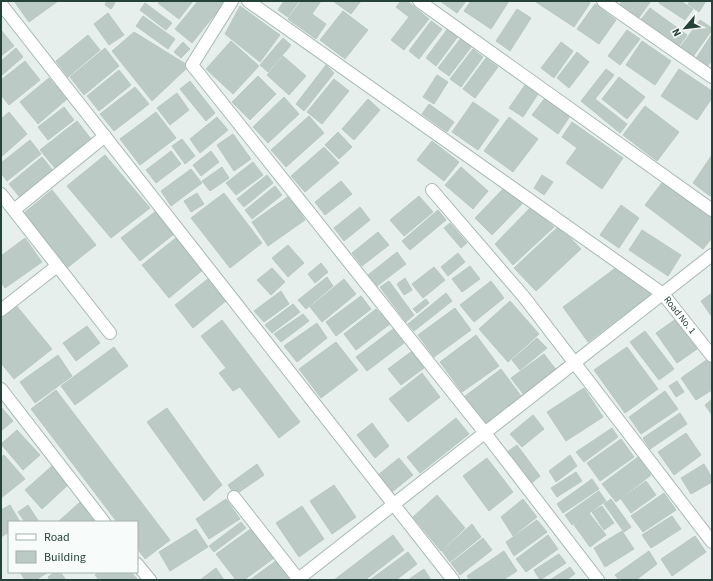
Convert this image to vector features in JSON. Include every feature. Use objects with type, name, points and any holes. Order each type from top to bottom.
[{"type":"street","points":[[232,1],[192,65],[485,433],[598,580]]},
{"type":"street","name":"Road No. 1","points":[[248,1],[663,294],[712,356]]},
{"type":"street","points":[[419,1],[712,210]]},
{"type":"street","points":[[603,1],[712,77]]},
{"type":"street","points":[[1,4],[453,580]]},
{"type":"street","points":[[14,210],[105,136]]},
{"type":"street","points":[[432,190],[524,297],[712,542]]},
{"type":"street","points":[[1,194],[110,334]]},
{"type":"street","points":[[234,498],[298,580],[712,255]]},
{"type":"street","points":[[1,310],[57,266]]},
{"type":"street","points":[[1,389],[103,521]]},
{"type":"street","points":[[138,565],[150,580]]},
{"type":"building","points":[[14,1],[58,1],[29,22]]},
{"type":"building","points":[[107,1],[113,1],[115,3],[111,9],[105,5]]},
{"type":"building","points":[[160,1],[193,1],[179,19],[158,3]]},
{"type":"building","points":[[198,1],[225,2],[192,43],[175,29]]},
{"type":"building","points":[[284,1],[299,1],[288,17],[278,10]]},
{"type":"building","points":[[301,1],[321,1],[312,14],[326,24],[316,39],[288,19]]},
{"type":"building","points":[[333,1],[361,1],[351,14]]},
{"type":"building","points":[[401,1],[407,1],[429,19],[404,50],[391,40],[409,17],[396,7]]},
{"type":"building","points":[[440,1],[466,1],[457,13]]},
{"type":"building","points":[[471,1],[509,1],[491,29],[464,11]]},
{"type":"building","points":[[587,1],[590,3],[574,27],[536,2]]},
{"type":"building","points":[[622,1],[651,1],[638,19],[619,6]]},
{"type":"building","points":[[660,1],[681,1],[693,9],[685,20],[659,3]]},
{"type":"building","points":[[690,1],[706,1],[699,12],[688,4]]},
{"type":"building","points":[[145,3],[172,23],[166,30],[140,10]]},
{"type":"building","points":[[595,4],[616,20],[599,44],[577,29]]},
{"type":"building","points":[[240,6],[280,35],[260,62],[225,34]]},
{"type":"building","points":[[650,8],[687,35],[677,49],[640,21]]},
{"type":"building","points":[[517,9],[531,18],[510,51],[496,41]]},
{"type":"building","points":[[343,11],[368,30],[345,59],[320,40]]},
{"type":"building","points":[[108,13],[124,35],[109,45],[94,24]]},
{"type":"building","points":[[143,16],[175,39],[168,49],[136,26]]},
{"type":"building","points":[[700,20],[712,28],[712,30],[692,58],[679,49]]},
{"type":"building","points":[[431,21],[442,29],[419,59],[409,51]]},
{"type":"building","points":[[449,27],[459,35],[436,66],[426,58]]},
{"type":"building","points":[[1,30],[14,46],[1,56]]},
{"type":"building","points":[[627,30],[640,39],[620,65],[608,56]]},
{"type":"building","points":[[134,32],[189,66],[152,101],[112,51]]},
{"type":"building","points":[[712,34],[712,60],[707,67],[695,60]]},
{"type":"building","points":[[88,35],[100,50],[68,77],[56,61]]},
{"type":"building","points":[[283,38],[291,45],[268,72],[260,65]]},
{"type":"building","points":[[461,38],[472,46],[449,76],[438,68]]},
{"type":"building","points":[[231,41],[259,66],[233,94],[206,69]]},
{"type":"building","points":[[642,41],[671,61],[655,85],[626,65]]},
{"type":"building","points":[[183,42],[190,49],[181,58],[174,52]]},
{"type":"building","points":[[561,42],[573,51],[554,78],[541,68]]},
{"type":"building","points":[[16,48],[23,57],[1,76],[1,61]]},
{"type":"building","points":[[105,48],[119,66],[84,95],[70,77]]},
{"type":"building","points":[[473,49],[483,57],[461,87],[450,79]]},
{"type":"building","points":[[577,52],[589,62],[569,88],[557,78]]},
{"type":"building","points":[[283,56],[306,76],[289,95],[267,75]]},
{"type":"building","points":[[486,58],[498,67],[475,98],[463,89]]},
{"type":"building","points":[[25,61],[40,80],[9,105],[1,95],[1,80]]},
{"type":"building","points":[[326,65],[334,73],[304,111],[296,104]]},
{"type":"building","points":[[606,69],[614,75],[595,99],[627,124],[620,133],[581,101]]},
{"type":"building","points":[[679,69],[712,91],[712,98],[697,120],[661,96]]},
{"type":"building","points":[[119,70],[131,85],[99,111],[87,96]]},
{"type":"building","points":[[437,75],[448,82],[434,104],[423,97]]},
{"type":"building","points":[[258,76],[276,94],[250,120],[232,102]]},
{"type":"building","points":[[619,77],[645,97],[627,119],[602,99]]},
{"type":"building","points":[[49,78],[67,99],[38,124],[20,102]]},
{"type":"building","points":[[334,79],[349,91],[322,124],[307,112]]},
{"type":"building","points":[[190,81],[215,113],[206,121],[180,89]]},
{"type":"building","points":[[525,85],[538,94],[523,117],[509,108]]},
{"type":"building","points":[[135,87],[149,104],[114,131],[100,114]]},
{"type":"building","points":[[177,93],[189,110],[170,125],[157,108]]},
{"type":"building","points":[[284,97],[299,114],[268,143],[253,127]]},
{"type":"building","points":[[545,98],[570,116],[558,134],[532,115]]},
{"type":"building","points":[[368,99],[380,110],[354,140],[342,129]]},
{"type":"building","points":[[473,102],[499,120],[478,150],[452,132]]},
{"type":"building","points":[[429,104],[454,122],[447,132],[422,114]]},
{"type":"building","points":[[645,106],[679,132],[657,161],[623,135]]},
{"type":"building","points":[[64,107],[74,120],[48,140],[38,127]]},
{"type":"building","points":[[9,112],[27,134],[1,157],[1,119]]},
{"type":"building","points":[[156,112],[176,138],[140,165],[120,139]]},
{"type":"building","points":[[309,116],[324,133],[286,167],[271,150]]},
{"type":"building","points":[[217,117],[228,130],[200,153],[190,139]]},
{"type":"building","points":[[509,117],[538,139],[513,172],[484,151]]},
{"type":"building","points":[[77,121],[95,144],[59,173],[40,150]]},
{"type":"building","points":[[572,122],[623,158],[602,189],[566,163],[577,148],[562,137]]},
{"type":"building","points":[[338,132],[352,147],[339,159],[325,145]]},
{"type":"building","points":[[233,134],[251,159],[234,171],[217,145]]},
{"type":"building","points":[[182,139],[195,156],[185,164],[172,146]]},
{"type":"building","points":[[30,140],[41,154],[7,181],[1,173],[1,163]]},
{"type":"building","points":[[432,141],[459,162],[444,181],[417,160]]},
{"type":"building","points":[[324,147],[339,163],[305,192],[291,176]]},
{"type":"building","points":[[171,151],[181,164],[156,183],[146,170]]},
{"type":"building","points":[[211,151],[219,162],[201,176],[193,165]]},
{"type":"building","points":[[105,155],[150,208],[111,238],[67,186]]},
{"type":"building","points":[[712,155],[712,193],[710,196],[693,183]]},
{"type":"building","points":[[42,157],[56,174],[23,201],[9,184]]},
{"type":"building","points":[[253,162],[263,175],[236,195],[226,183]]},
{"type":"building","points":[[222,167],[229,178],[210,191],[202,181]]},
{"type":"building","points":[[461,167],[488,191],[473,209],[445,185]]},
{"type":"building","points":[[191,169],[202,183],[171,206],[161,191]]},
{"type":"building","points":[[267,175],[273,183],[244,207],[237,199]]},
{"type":"building","points":[[542,175],[553,182],[544,195],[534,188]]},
{"type":"building","points":[[664,180],[712,217],[712,238],[703,249],[645,205]]},
{"type":"building","points":[[341,181],[352,194],[325,215],[315,202]]},
{"type":"building","points":[[275,186],[282,195],[252,219],[245,210]]},
{"type":"building","points":[[505,187],[522,204],[492,235],[475,218]]},
{"type":"building","points":[[52,190],[96,245],[67,268],[24,213]]},
{"type":"building","points":[[197,193],[204,204],[191,212],[184,201]]},
{"type":"building","points":[[224,193],[262,243],[230,268],[191,218]]},
{"type":"building","points":[[289,196],[305,220],[268,246],[252,222]]},
{"type":"building","points":[[419,196],[433,212],[404,236],[390,220]]},
{"type":"building","points":[[621,205],[639,218],[619,248],[600,235]]},
{"type":"building","points":[[360,207],[370,220],[344,241],[334,228]]},
{"type":"building","points":[[531,207],[554,227],[513,265],[495,244]]},
{"type":"building","points":[[438,210],[446,220],[410,250],[402,241]]},
{"type":"building","points":[[156,211],[174,234],[140,261],[121,238]]},
{"type":"building","points":[[450,223],[467,243],[461,248],[444,228]]},
{"type":"building","points":[[559,226],[581,249],[536,291],[514,268]]},
{"type":"building","points":[[642,230],[681,255],[668,276],[629,250]]},
{"type":"building","points":[[378,232],[389,245],[362,266],[352,253]]},
{"type":"building","points":[[177,237],[204,269],[169,298],[142,265]]},
{"type":"building","points":[[25,238],[42,262],[5,288],[1,282],[1,256]]},
{"type":"building","points":[[288,245],[304,263],[288,277],[272,258]]},
{"type":"building","points":[[397,252],[406,264],[377,286],[368,275]]},
{"type":"building","points":[[458,253],[465,262],[448,276],[441,267]]},
{"type":"building","points":[[321,263],[328,272],[315,283],[308,274]]},
{"type":"building","points":[[621,264],[651,294],[588,342],[563,307]]},
{"type":"building","points":[[470,266],[480,279],[462,292],[452,279]]},
{"type":"building","points":[[434,267],[445,280],[423,298],[412,284]]},
{"type":"building","points":[[272,268],[285,282],[271,295],[257,280]]},
{"type":"building","points":[[327,277],[333,286],[306,309],[298,300]]},
{"type":"building","points":[[209,278],[227,300],[193,328],[175,305]]},
{"type":"building","points":[[405,278],[412,290],[404,295],[397,284]]},
{"type":"building","points":[[344,279],[356,294],[322,322],[310,307]]},
{"type":"building","points":[[389,281],[414,315],[406,322],[380,287]]},
{"type":"building","points":[[491,281],[504,298],[474,322],[460,305]]},
{"type":"building","points":[[281,291],[289,304],[264,322],[254,311]]},
{"type":"building","points":[[446,293],[452,301],[414,331],[408,324]]},
{"type":"building","points":[[712,293],[712,317],[701,301]]},
{"type":"building","points":[[361,296],[371,309],[336,336],[326,322]]},
{"type":"building","points":[[426,299],[429,303],[417,313],[413,309]]},
{"type":"building","points":[[510,301],[539,334],[508,362],[479,329]]},
{"type":"building","points":[[15,304],[52,349],[14,379],[1,363],[1,316]]},
{"type":"building","points":[[293,304],[300,312],[272,333],[265,325]]},
{"type":"building","points":[[455,308],[471,330],[434,357],[418,335]]},
{"type":"building","points":[[376,309],[390,324],[356,350],[344,334]]},
{"type":"building","points":[[303,314],[309,321],[281,342],[274,334]]},
{"type":"building","points":[[676,319],[697,349],[677,363],[656,333]]},
{"type":"building","points":[[222,320],[300,422],[279,438],[240,387],[233,391],[219,373],[226,368],[201,336]]},
{"type":"building","points":[[317,323],[327,338],[297,362],[284,346]]},
{"type":"building","points":[[87,326],[100,343],[76,361],[63,343]]},
{"type":"building","points":[[393,329],[404,343],[367,371],[356,357]]},
{"type":"building","points":[[645,331],[674,369],[659,380],[630,342]]},
{"type":"building","points":[[476,335],[499,366],[462,392],[440,362]]},
{"type":"building","points":[[537,338],[547,348],[520,370],[512,360]]},
{"type":"building","points":[[336,342],[358,370],[321,398],[299,369]]},
{"type":"building","points":[[114,347],[128,366],[75,405],[61,386]]},
{"type":"building","points":[[627,347],[658,389],[625,413],[594,370]]},
{"type":"building","points":[[412,351],[424,368],[401,385],[388,369]]},
{"type":"building","points":[[544,354],[560,375],[527,399],[511,378]]},
{"type":"building","points":[[58,355],[72,376],[35,403],[20,382]]},
{"type":"building","points":[[708,359],[712,364],[712,390],[696,400],[681,378]]},
{"type":"building","points":[[501,369],[524,400],[487,428],[464,397]]},
{"type":"building","points":[[422,373],[440,397],[408,422],[389,399]]},
{"type":"building","points":[[677,381],[684,392],[676,397],[669,386]]},
{"type":"building","points":[[584,388],[603,417],[566,441],[547,412]]},
{"type":"building","points":[[56,390],[170,540],[145,559],[138,549],[138,521],[116,521],[31,409]]},
{"type":"building","points":[[665,391],[678,409],[641,434],[629,417]]},
{"type":"building","points":[[712,399],[712,415],[705,405]]},
{"type":"building","points":[[1,407],[13,421],[1,431]]},
{"type":"building","points":[[167,408],[222,485],[204,501],[147,422]]},
{"type":"building","points":[[680,413],[687,424],[650,449],[643,438]]},
{"type":"building","points":[[533,415],[544,429],[522,447],[510,434]]},
{"type":"building","points":[[456,418],[469,434],[420,473],[407,457]]},
{"type":"building","points":[[372,423],[389,446],[375,458],[357,435]]},
{"type":"building","points":[[612,428],[618,437],[584,462],[576,452]]},
{"type":"building","points":[[17,430],[40,455],[23,470],[1,444]]},
{"type":"building","points":[[686,433],[701,455],[674,475],[658,452]]},
{"type":"building","points":[[621,439],[634,457],[600,481],[587,463]]},
{"type":"building","points":[[517,445],[540,476],[528,486],[504,454]]},
{"type":"building","points":[[4,455],[25,479],[1,498],[1,457]]},
{"type":"building","points":[[570,455],[577,466],[556,482],[549,471]]},
{"type":"building","points":[[638,457],[651,475],[616,502],[602,484]]},
{"type":"building","points":[[399,458],[413,475],[392,492],[378,475]]},
{"type":"building","points":[[487,458],[513,492],[489,511],[463,476]]},
{"type":"building","points":[[257,464],[264,475],[235,495],[228,485]]},
{"type":"building","points":[[704,464],[712,478],[712,482],[691,494],[681,478]]},
{"type":"building","points":[[52,466],[69,484],[42,509],[25,490]]},
{"type":"building","points":[[576,472],[582,481],[557,497],[551,488]]},
{"type":"building","points":[[592,479],[599,489],[563,513],[557,504]]},
{"type":"building","points":[[646,481],[656,495],[631,513],[621,499]]},
{"type":"building","points":[[334,485],[356,517],[332,534],[310,501]]},
{"type":"building","points":[[599,491],[606,501],[572,525],[565,515]]},
{"type":"building","points":[[664,493],[676,510],[643,532],[631,516]]},
{"type":"building","points":[[437,495],[465,528],[441,551],[413,517]]},
{"type":"building","points":[[226,499],[240,519],[209,539],[196,519]]},
{"type":"building","points":[[523,499],[537,517],[513,536],[501,517]]},
{"type":"building","points":[[611,499],[631,527],[624,532],[604,504]]},
{"type":"building","points":[[80,502],[96,521],[59,521]]},
{"type":"building","points":[[10,505],[19,521],[8,521],[8,533],[1,537],[1,510]]},
{"type":"building","points":[[28,505],[38,521],[24,521],[18,512]]},
{"type":"building","points":[[302,506],[324,539],[299,557],[276,523]]},
{"type":"building","points":[[602,506],[614,523],[604,530],[592,512]]},
{"type":"building","points":[[589,513],[606,535],[590,547],[574,525]]},
{"type":"building","points":[[672,516],[681,529],[651,548],[642,535]]},
{"type":"building","points":[[537,520],[547,532],[514,556],[506,542]]},
{"type":"building","points":[[241,522],[246,528],[214,552],[209,546]]},
{"type":"building","points":[[472,524],[481,537],[450,562],[442,551]]},
{"type":"building","points":[[252,528],[274,558],[244,580],[236,580],[216,554]]},
{"type":"building","points":[[196,529],[208,547],[170,571],[159,552]]},
{"type":"building","points":[[622,531],[634,549],[605,567],[594,548]]},
{"type":"building","points":[[393,535],[404,550],[365,580],[334,580]]},
{"type":"building","points":[[548,535],[558,549],[526,572],[516,559]]},
{"type":"building","points":[[695,536],[706,552],[672,576],[661,559]]},
{"type":"building","points":[[483,538],[492,550],[460,575],[451,563]]},
{"type":"building","points":[[504,551],[517,571],[503,580],[470,580],[467,576]]},
{"type":"building","points":[[649,551],[657,564],[636,580],[619,580],[615,575]]},
{"type":"building","points":[[408,552],[417,564],[396,580],[370,580]]},
{"type":"building","points":[[559,554],[566,563],[540,580],[534,570]]},
{"type":"building","points":[[277,560],[292,580],[250,580]]},
{"type":"building","points":[[570,567],[575,574],[566,580],[550,580]]},
{"type":"building","points":[[216,568],[224,580],[200,580]]},
{"type":"building","points":[[424,569],[431,580],[408,580]]},
{"type":"building","points":[[21,573],[46,573],[36,580],[25,580]]},
{"type":"building","points":[[54,573],[61,573],[66,580],[50,580],[48,577]]},
{"type":"building","points":[[98,573],[132,573],[138,580],[99,580],[95,575]]}]
